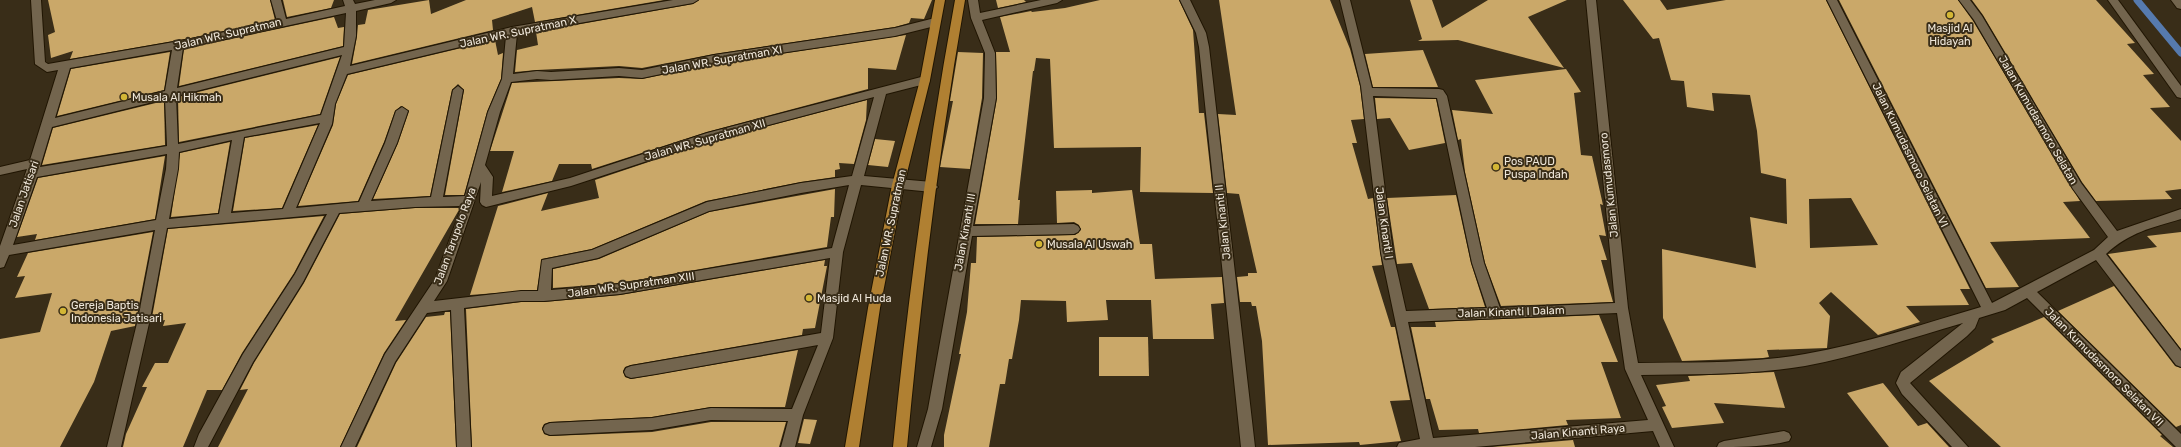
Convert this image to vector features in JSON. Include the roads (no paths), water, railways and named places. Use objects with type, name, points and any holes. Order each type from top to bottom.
[{"type":"main road","name":"Jalan WR. Supratman","points":[[852,447],[874,308],[898,186],[925,80],[940,0]]},
{"type":"main road","points":[[900,447],[913,312],[932,187],[945,83],[960,0]]},
{"type":"street","points":[[36,0],[40,64],[47,68],[65,66]]},
{"type":"street","points":[[276,0],[282,22]]},
{"type":"street","name":"Jalan WR. Supratman","points":[[65,66],[178,46],[282,22],[350,4],[391,0]]},
{"type":"street","name":"Jalan WR. Supratman X","points":[[343,71],[512,31],[693,0]]},
{"type":"street","name":"Jalan Kinanti III","points":[[924,447],[936,402],[990,98],[990,53],[976,18],[973,0]]},
{"type":"street","points":[[976,18],[1057,0]]},
{"type":"street","name":"Jalan Kinanti II","points":[[1185,0],[1201,33],[1204,48],[1248,447]]},
{"type":"street","name":"Jalan Kinanti I","points":[[1345,0],[1367,92],[1387,253],[1428,446]]},
{"type":"street","name":"Jalan Kumudasmoro","points":[[1590,0],[1622,308],[1632,369],[1667,447]]},
{"type":"street","name":"Jalan Kumudasmoro Selatan VI","points":[[1832,0],[1989,310]]},
{"type":"street","name":"Jalan Kumudasmoro Selatan","points":[[1964,0],[2013,76],[2076,186],[2115,238]]},
{"type":"street","points":[[2113,0],[2181,94]]},
{"type":"street","points":[[2176,0],[2181,6]]},
{"type":"street","points":[[288,212],[326,124],[326,118],[343,71],[348,50],[350,4]]},
{"type":"street","name":"Jalan WR. Supratman XI","points":[[507,79],[536,75],[559,76],[619,72],[642,74],[714,59],[896,32],[935,22]]},
{"type":"street","name":"Jalan Tarupolo Raya","points":[[348,447],[390,358],[441,280],[470,201],[494,112],[507,79],[512,31]]},
{"type":"street","points":[[114,447],[144,318],[172,170],[173,149],[170,95],[178,46]]},
{"type":"street","points":[[47,124],[170,95],[348,50]]},
{"type":"street","name":"Jalan Jatisari","points":[[0,263],[33,168],[65,66]]},
{"type":"street","name":"Jalan WR. Supratman XII","points":[[479,165],[487,177],[486,202],[571,182],[707,137],[925,80]]},
{"type":"street","points":[[436,202],[458,90]]},
{"type":"street","points":[[788,447],[796,415],[827,338],[837,252],[881,92]]},
{"type":"street","points":[[1367,92],[1439,93],[1442,96],[1478,263],[1495,313]]},
{"type":"street","points":[[363,206],[391,144],[402,111]]},
{"type":"street","points":[[0,171],[173,149],[239,134],[326,118]]},
{"type":"street","points":[[224,218],[239,134]]},
{"type":"street","points":[[544,296],[545,266],[548,264],[594,255],[708,207],[801,188],[856,180],[898,186],[932,187]]},
{"type":"street","points":[[5,251],[162,224],[288,212],[335,210],[363,206],[470,201]]},
{"type":"street","points":[[201,447],[204,438],[248,358],[299,278],[335,210]]},
{"type":"street","points":[[1632,369],[1747,367],[1805,360],[1890,339],[2001,306],[2098,253],[2127,230],[2181,214]]},
{"type":"street","points":[[966,231],[1074,229]]},
{"type":"street","name":"Jalan WR. Supratman XIII","points":[[423,308],[521,296],[544,296],[620,289],[837,252]]},
{"type":"street","points":[[2098,253],[2181,362]]},
{"type":"street","name":"Jalan Kumudasmoro Selatan VII","points":[[2028,291],[2181,443]]},
{"type":"street","points":[[457,304],[464,447]]},
{"type":"street","name":"Jalan Kinanti I Dalam","points":[[1400,317],[1622,308]]},
{"type":"street","points":[[1961,447],[1907,390],[1903,383],[1906,376],[1962,332],[1970,324],[1974,314]]},
{"type":"street","points":[[631,372],[700,362],[740,352],[827,338]]},
{"type":"street","points":[[550,429],[652,424],[711,414],[796,415]]},
{"type":"street","name":"Jalan Kinanti Raya","points":[[1404,447],[1656,425]]},
{"type":"street","points":[[1724,447],[1784,438]]},
{"type":"waterway","points":[[2137,0],[2181,53]]},
{"type":"place","name":"Masjid Al Hidayah","points":[[1950,15]]},
{"type":"place","name":"Musala Al Hikmah","points":[[124,97]]},
{"type":"place","name":"Pos PAUD Puspa Indah","points":[[1496,167]]},
{"type":"place","name":"Musala Al Uswah","points":[[1039,244]]},
{"type":"place","name":"Masjid Al Huda","points":[[809,298]]},
{"type":"place","name":"Gereja Baptis Indonesia Jatisari","points":[[63,311]]}]
